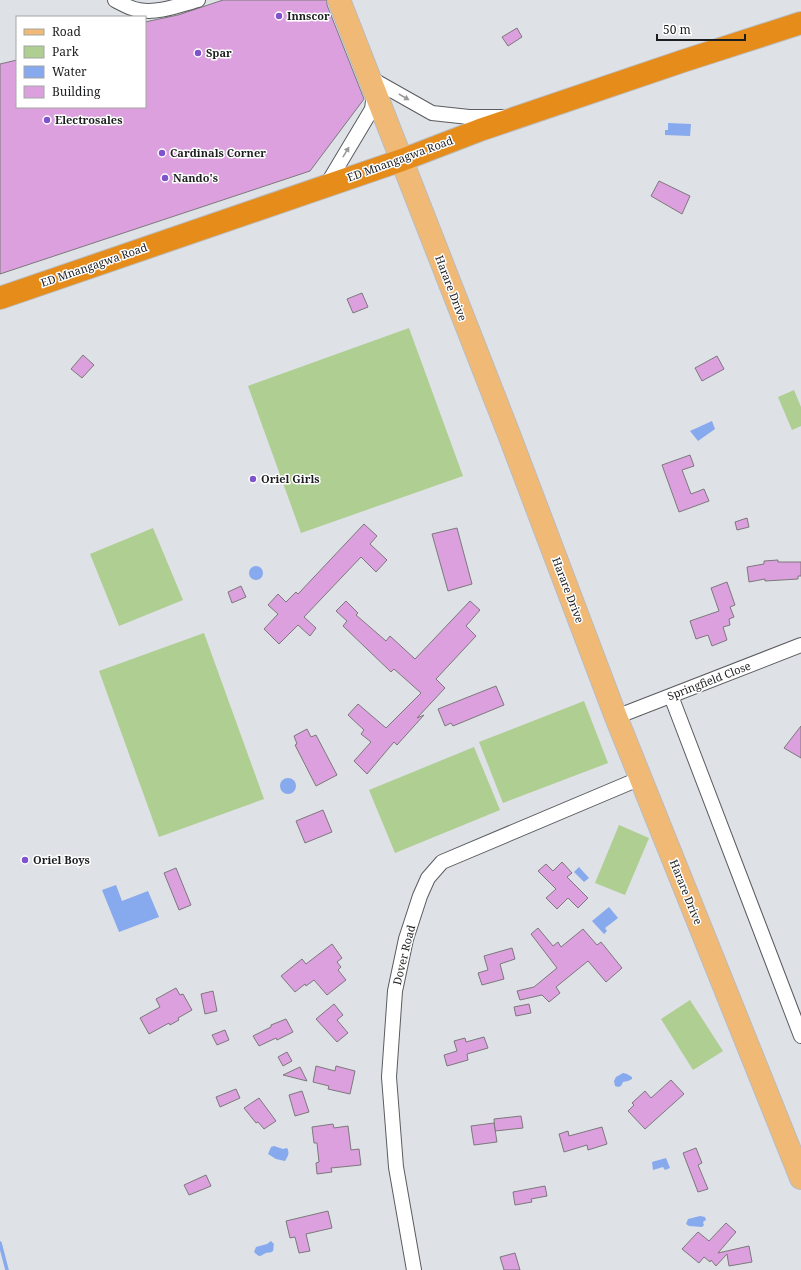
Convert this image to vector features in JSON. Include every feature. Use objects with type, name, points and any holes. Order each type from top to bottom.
[{"type":"highway","name":"ED Mnangagwa Road","points":[[0,298],[402,160],[516,117],[801,23]]},
{"type":"main road","name":"Harare Drive","points":[[339,0],[507,429],[616,717],[801,1178]]},
{"type":"street","points":[[115,0],[129,7],[148,11],[159,10],[198,0]]},
{"type":"street","points":[[326,186],[372,109],[372,83],[432,113],[469,117],[516,117]]},
{"type":"street","name":"Springfield Close","points":[[616,717],[801,645]]},
{"type":"street","points":[[671,696],[801,1036]]},
{"type":"street","name":"Dover Road","points":[[414,1270],[396,1167],[389,1077],[395,991],[406,940],[425,883],[442,862],[641,778]]},
{"type":"green space","points":[[409,328],[463,476],[301,533],[248,386]]},
{"type":"green space","points":[[794,390],[801,407],[801,426],[792,430],[778,397]]},
{"type":"green space","points":[[153,528],[183,600],[119,626],[90,554]]},
{"type":"green space","points":[[204,633],[264,799],[159,837],[99,671]]},
{"type":"green space","points":[[584,701],[608,763],[503,803],[479,742]]},
{"type":"green space","points":[[474,747],[500,810],[395,853],[369,790]]},
{"type":"green space","points":[[619,825],[649,838],[625,895],[595,883]]},
{"type":"green space","points":[[690,1000],[723,1051],[693,1070],[661,1019]]},
{"type":"water","points":[[668,123],[691,124],[690,136],[665,135],[665,130],[668,130]]},
{"type":"water","points":[[712,421],[715,429],[698,441],[690,431]]},
{"type":"water","points":[[256,566],[261,568],[263,573],[261,578],[256,580],[251,578],[249,573],[251,568]]},
{"type":"water","points":[[288,778],[295,783],[296,786],[291,793],[288,794],[281,789],[280,786],[285,779]]},
{"type":"water","points":[[579,867],[589,878],[584,882],[574,872]]},
{"type":"water","points":[[116,885],[122,901],[148,891],[159,917],[119,932],[102,890]]},
{"type":"water","points":[[609,907],[618,918],[605,928],[607,931],[604,934],[592,921]]},
{"type":"water","points":[[623,1073],[632,1077],[632,1079],[623,1082],[621,1086],[615,1086],[614,1081],[616,1077]]},
{"type":"water","points":[[274,1146],[283,1149],[287,1148],[288,1154],[285,1161],[276,1159],[268,1154],[271,1147]]},
{"type":"water","points":[[666,1158],[670,1168],[665,1170],[663,1167],[653,1170],[652,1162]]},
{"type":"water","points":[[700,1216],[705,1217],[706,1220],[703,1222],[704,1225],[702,1227],[689,1226],[686,1224],[688,1219]]},
{"type":"water","points":[[271,1241],[274,1244],[272,1252],[260,1256],[254,1252],[256,1247],[267,1244]]},
{"type":"building","name":"Cardinals Corner","points":[[223,0],[327,0],[327,5],[364,99],[310,171],[0,274],[0,64],[16,60],[16,108],[146,108],[146,22],[178,15]]},
{"type":"building","points":[[517,28],[522,37],[508,46],[502,37]]},
{"type":"building","points":[[659,181],[690,196],[682,214],[651,196]]},
{"type":"building","points":[[362,293],[368,307],[353,313],[347,299]]},
{"type":"building","points":[[83,355],[94,365],[82,378],[71,369]]},
{"type":"building","points":[[717,356],[724,369],[702,381],[695,368]]},
{"type":"building","points":[[690,455],[694,466],[682,470],[691,494],[704,489],[709,501],[679,512],[662,465]]},
{"type":"building","points":[[747,518],[749,527],[737,530],[735,522]]},
{"type":"building","points":[[364,524],[377,536],[370,544],[387,560],[376,572],[361,557],[304,617],[316,628],[310,636],[298,625],[279,644],[264,629],[278,614],[268,605],[278,594],[286,602],[296,592],[298,594]]},
{"type":"building","points":[[457,528],[472,584],[448,591],[432,534]]},
{"type":"building","points":[[778,560],[778,562],[801,562],[801,576],[798,576],[798,579],[765,581],[765,579],[749,582],[747,567],[764,564],[764,561]]},
{"type":"building","points":[[727,582],[735,605],[730,607],[734,617],[729,619],[730,625],[723,627],[727,640],[712,646],[708,635],[696,639],[690,621],[719,611],[711,588]]},
{"type":"building","points":[[241,586],[246,597],[232,603],[228,592]]},
{"type":"building","points":[[346,601],[358,613],[356,615],[386,641],[390,636],[415,659],[470,601],[480,610],[466,626],[476,636],[436,679],[445,688],[417,718],[424,715],[397,745],[394,742],[367,774],[354,761],[371,742],[361,734],[364,730],[348,715],[358,704],[386,728],[421,693],[394,669],[391,672],[343,626],[347,621],[336,611]]},
{"type":"building","points":[[496,686],[504,705],[453,726],[451,723],[445,726],[438,709]]},
{"type":"building","points":[[801,726],[801,758],[784,748]]},
{"type":"building","points":[[307,729],[311,737],[316,735],[337,775],[316,786],[295,745],[297,744],[294,736]]},
{"type":"building","points":[[323,810],[332,832],[305,843],[296,821]]},
{"type":"building","points":[[562,862],[572,873],[567,877],[588,898],[578,908],[568,898],[557,909],[546,898],[556,889],[538,871],[546,864],[553,871]]},
{"type":"building","points":[[176,868],[191,905],[179,910],[164,873]]},
{"type":"building","points":[[538,928],[553,946],[558,942],[561,947],[583,929],[597,945],[601,942],[622,968],[606,982],[588,961],[556,987],[560,993],[549,1002],[542,995],[520,1000],[517,991],[534,987],[557,968],[531,934]]},
{"type":"building","points":[[332,944],[342,958],[337,962],[341,967],[338,970],[346,980],[327,995],[314,980],[306,986],[305,984],[295,992],[281,976],[302,959],[306,964]]},
{"type":"building","points":[[512,948],[515,959],[500,964],[504,979],[482,985],[478,973],[488,970],[484,956]]},
{"type":"building","points":[[176,988],[180,995],[183,994],[192,1010],[178,1018],[179,1020],[170,1025],[169,1023],[149,1034],[140,1018],[160,1007],[156,999]]},
{"type":"building","points":[[213,991],[217,1011],[205,1014],[201,994]]},
{"type":"building","points":[[334,1004],[343,1015],[337,1020],[348,1033],[337,1042],[316,1019]]},
{"type":"building","points":[[529,1004],[531,1013],[516,1016],[514,1007]]},
{"type":"building","points":[[286,1019],[293,1032],[277,1040],[276,1038],[259,1046],[253,1036],[271,1027],[271,1025]]},
{"type":"building","points":[[225,1030],[229,1040],[217,1045],[212,1035]]},
{"type":"building","points":[[484,1037],[488,1048],[467,1054],[468,1060],[447,1066],[444,1055],[457,1051],[454,1041],[465,1038],[466,1042]]},
{"type":"building","points":[[287,1052],[292,1061],[283,1066],[278,1057]]},
{"type":"building","points":[[316,1066],[335,1071],[336,1066],[355,1071],[350,1094],[328,1089],[329,1086],[313,1082]]},
{"type":"building","points":[[300,1067],[307,1081],[283,1075]]},
{"type":"building","points":[[671,1080],[684,1094],[645,1129],[628,1111],[634,1105],[632,1103],[645,1091],[651,1098]]},
{"type":"building","points":[[236,1089],[240,1098],[220,1107],[216,1097]]},
{"type":"building","points":[[302,1091],[309,1112],[295,1116],[289,1095]]},
{"type":"building","points":[[259,1098],[276,1121],[264,1129],[258,1122],[256,1123],[244,1108]]},
{"type":"building","points":[[521,1116],[523,1128],[495,1131],[494,1119]]},
{"type":"building","points":[[494,1123],[497,1142],[474,1145],[471,1126]]},
{"type":"building","points":[[333,1124],[334,1128],[348,1126],[351,1150],[359,1149],[361,1165],[331,1168],[332,1172],[317,1174],[316,1163],[319,1162],[317,1143],[314,1143],[312,1127]]},
{"type":"building","points":[[602,1127],[607,1144],[588,1150],[587,1145],[564,1152],[559,1134],[568,1131],[569,1136]]},
{"type":"building","points":[[696,1148],[702,1163],[698,1165],[708,1189],[698,1192],[683,1153]]},
{"type":"building","points":[[206,1175],[211,1186],[189,1195],[184,1185]]},
{"type":"building","points":[[545,1186],[547,1196],[531,1199],[532,1202],[515,1205],[513,1192]]},
{"type":"building","points":[[328,1211],[332,1228],[306,1234],[310,1251],[299,1253],[295,1237],[290,1238],[286,1221]]},
{"type":"building","points":[[726,1223],[736,1232],[718,1253],[749,1246],[752,1262],[729,1266],[727,1254],[716,1266],[711,1260],[710,1262],[704,1257],[699,1263],[682,1249],[698,1232],[709,1241]]},
{"type":"building","points":[[515,1253],[520,1270],[504,1270],[500,1257]]},
{"type":"waterway","points":[[0,1243],[7,1270]]},
{"type":"place","name":"Innscor","points":[[279,16]]},
{"type":"place","name":"Spar","points":[[198,53]]},
{"type":"place","name":"Electrosales","points":[[47,120]]},
{"type":"place","name":"Cardinals Corner","points":[[162,153]]},
{"type":"place","name":"Nando's","points":[[165,178]]},
{"type":"place","name":"Oriel Girls","points":[[253,479]]},
{"type":"place","name":"Oriel Boys","points":[[25,860]]}]
